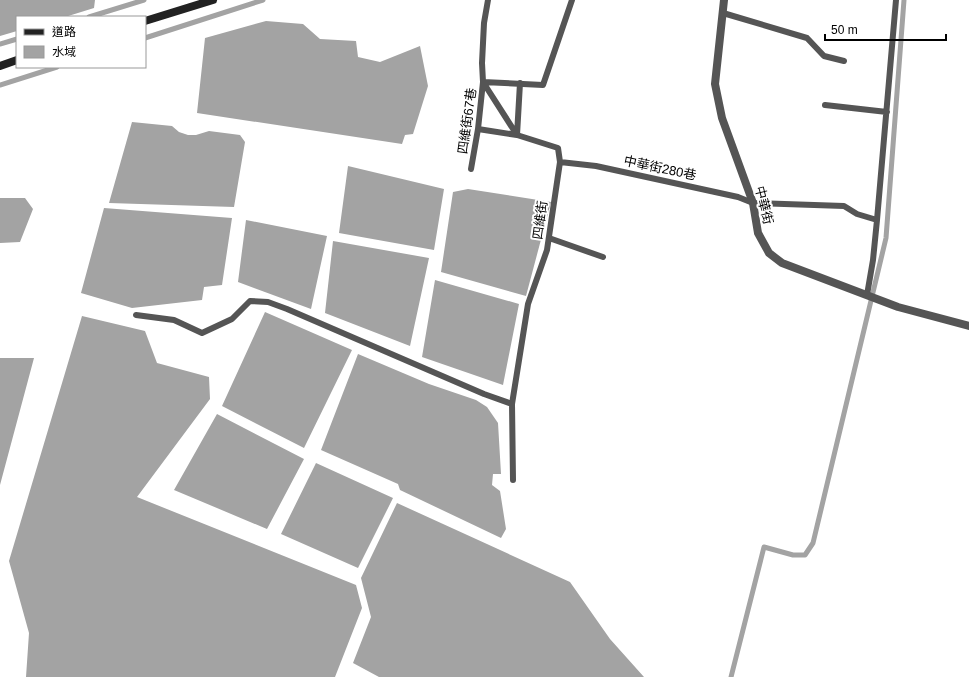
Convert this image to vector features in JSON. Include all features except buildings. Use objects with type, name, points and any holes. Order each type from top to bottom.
[{"type":"main road","points":[[146,21],[213,0]]},
{"type":"main road","points":[[0,66],[16,60]]},
{"type":"street","name":"中華街","points":[[724,0],[715,84],[722,118],[753,203],[758,233],[769,253],[782,263],[898,307],[969,326]]},
{"type":"lane","points":[[488,0],[484,23],[482,63],[483,82],[517,135]]},
{"type":"lane","name":"四維街67巷","points":[[471,169],[478,129],[483,82],[543,85],[572,0]]},
{"type":"lane","points":[[867,295],[873,260],[877,220],[896,0]]},
{"type":"lane","points":[[723,13],[807,38],[824,56],[844,61]]},
{"type":"lane","points":[[517,135],[520,84]]},
{"type":"lane","points":[[825,105],[887,112]]},
{"type":"lane","points":[[478,129],[517,135],[558,148],[560,162]]},
{"type":"lane","name":"中華街280巷","points":[[560,162],[596,166],[738,196],[753,203]]},
{"type":"lane","name":"四維街","points":[[513,480],[512,404],[528,304],[547,250],[560,162]]},
{"type":"lane","points":[[753,203],[844,206],[857,214],[877,220]]},
{"type":"lane","points":[[549,238],[603,257]]},
{"type":"lane","points":[[136,315],[174,320],[202,332],[232,319],[250,301],[268,302],[477,391],[512,404]]},
{"type":"water","points":[[0,0],[95,0],[94,8],[68,16],[16,16],[16,31],[0,36]]},
{"type":"water","points":[[266,21],[303,24],[320,39],[356,41],[358,57],[380,62],[420,46],[428,86],[413,134],[405,135],[402,144],[197,113],[205,38]]},
{"type":"water","points":[[132,122],[172,126],[179,132],[188,135],[196,135],[209,131],[240,135],[245,142],[234,207],[109,203]]},
{"type":"water","points":[[348,166],[444,189],[434,250],[339,233]]},
{"type":"water","points":[[468,189],[551,202],[526,296],[441,272],[453,192]]},
{"type":"water","points":[[0,198],[25,198],[33,209],[20,242],[0,243]]},
{"type":"water","points":[[104,208],[232,218],[222,285],[204,287],[202,300],[132,308],[81,293]]},
{"type":"water","points":[[246,220],[327,236],[311,309],[238,282]]},
{"type":"water","points":[[333,241],[429,258],[410,346],[325,313]]},
{"type":"water","points":[[435,280],[519,304],[503,385],[422,357]]},
{"type":"water","points":[[265,312],[352,350],[304,448],[222,406]]},
{"type":"water","points":[[82,316],[145,331],[157,363],[209,377],[210,399],[137,497],[356,585],[362,608],[335,677],[26,677],[29,633],[9,561]]},
{"type":"water","points":[[358,354],[429,384],[476,400],[487,407],[498,423],[501,474],[493,474],[492,485],[500,491],[506,529],[501,538],[400,490],[398,484],[321,450]]},
{"type":"water","points":[[0,358],[34,358],[0,485]]},
{"type":"water","points":[[217,414],[304,459],[267,529],[174,490]]},
{"type":"water","points":[[316,463],[393,498],[358,568],[281,534]]},
{"type":"water","points":[[397,503],[570,582],[610,639],[644,677],[379,677],[353,663],[371,617],[361,578]]},
{"type":"waterway","points":[[92,16],[144,0]]},
{"type":"waterway","points":[[146,38],[263,0]]},
{"type":"waterway","points":[[731,677],[764,547],[793,555],[805,555],[813,543],[886,238],[904,0]]},
{"type":"waterway","points":[[0,44],[16,39]]},
{"type":"waterway","points":[[0,85],[54,68]]}]
